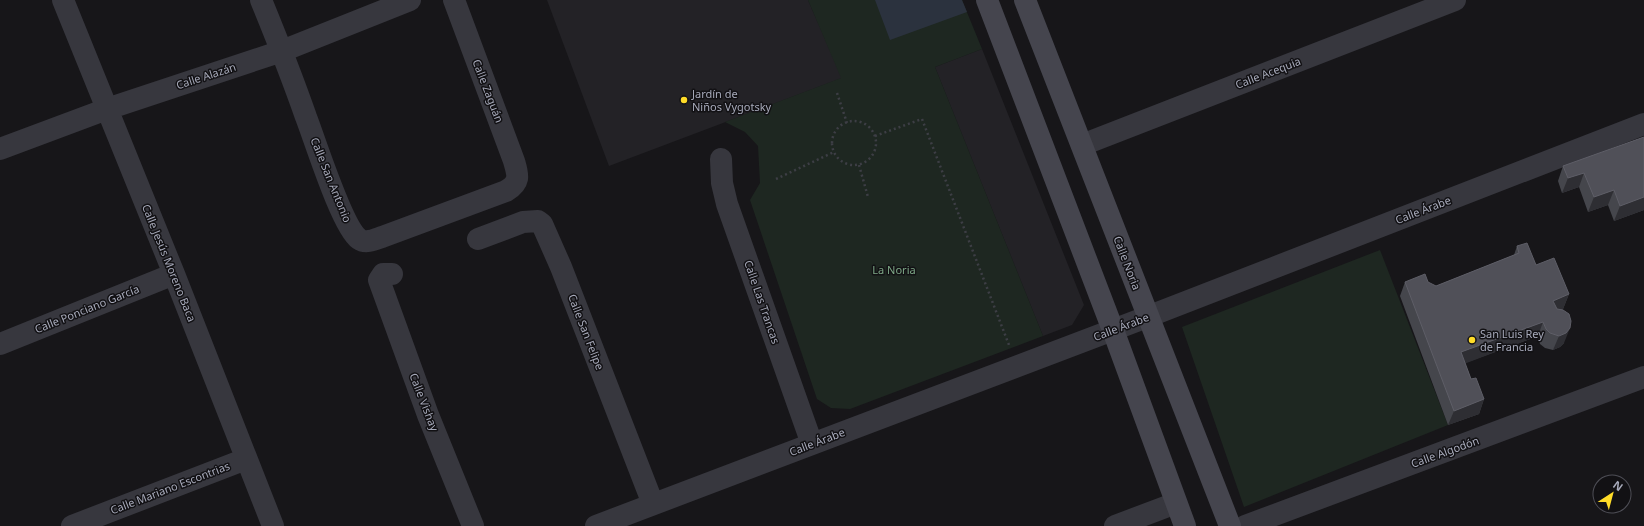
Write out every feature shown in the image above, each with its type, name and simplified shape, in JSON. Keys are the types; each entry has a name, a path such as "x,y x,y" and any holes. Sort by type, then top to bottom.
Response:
{"street":[{"name":"Calle Jesús Moreno Baca","path":"63,0 174,274 273,526"},
{"path":"261,0 282,51"},
{"name":"Calle Alazán","path":"0,149 107,109 282,51 410,0"},
{"name":"Calle Zaguán","path":"454,0 514,161 518,178 515,183"},
{"path":"987,0 1113,330 1185,526"},
{"name":"Calle Noria","path":"1025,0 1147,317 1230,526"},
{"name":"Calle Acequia","path":"1082,145 1455,0"},
{"name":"Calle San Antonio","path":"282,51 339,206 349,226 360,240 372,240 382,237 500,193 511,188 515,183"},
{"name":"Calle Árabe","path":"596,526 1147,317 1644,124"},
{"name":"Calle Las Trancas","path":"721,159 722,183 727,204 812,444"},
{"name":"Calle San Felipe","path":"478,239 523,222 538,221 542,224 561,267 652,504"},
{"name":"Calle Ponciano García","path":"0,344 174,274"},
{"name":"Calle Vishay","path":"386,275 379,280 385,298 428,415 473,526"},
{"name":"Calle Algodón","path":"1245,526 1644,377"},
{"name":"Calle Mariano Escontrias","path":"72,526 246,459"},
{"path":"1115,526 1176,503"}],"path":[{"path":"837,93 847,122"},
{"path":"875,136 922,119 1017,366"},
{"path":"854,121 867,125 875,136 875,151 872,157 859,165 845,163 834,152 832,145 836,131 840,126 847,122 854,121"},
{"path":"776,179 834,152"},
{"path":"859,165 868,197"}],"shaded area":[{"name":"Jardín de Niños Vygotsky","path":"547,0 808,0 842,78 609,166"},
{"path":"982,49 1084,305 1072,325 1043,336 935,67"}],"green space":[{"name":"La Noria","path":"808,0 962,0 982,49 935,67 1043,336 850,409 831,408 817,399 750,200 760,183 758,146 745,132 725,122 841,78"},
{"path":"1380,250 1448,425 1244,507 1182,327"}],"water":[{"path":"875,0 962,0 967,12 890,40"}],"building":[{"path":"1644,137 1644,197 1620,206 1614,190 1594,197 1584,173 1568,178 1563,166"},
{"name":"San Luis Rey de Francia","path":"1527,243 1536,265 1554,258 1569,294 1553,301 1557,309 1563,310 1569,314 1571,321 1570,328 1566,333 1559,336 1550,333 1546,329 1543,322 1461,352 1471,379 1476,378 1484,399 1454,411 1405,282 1425,274 1428,282 1436,286 1519,253 1517,246"}],"place":[{"name":"Jardín de Niños Vygotsky","path":"684,100"},
{"name":"San Luis Rey de Francia","path":"1472,340"}]}
